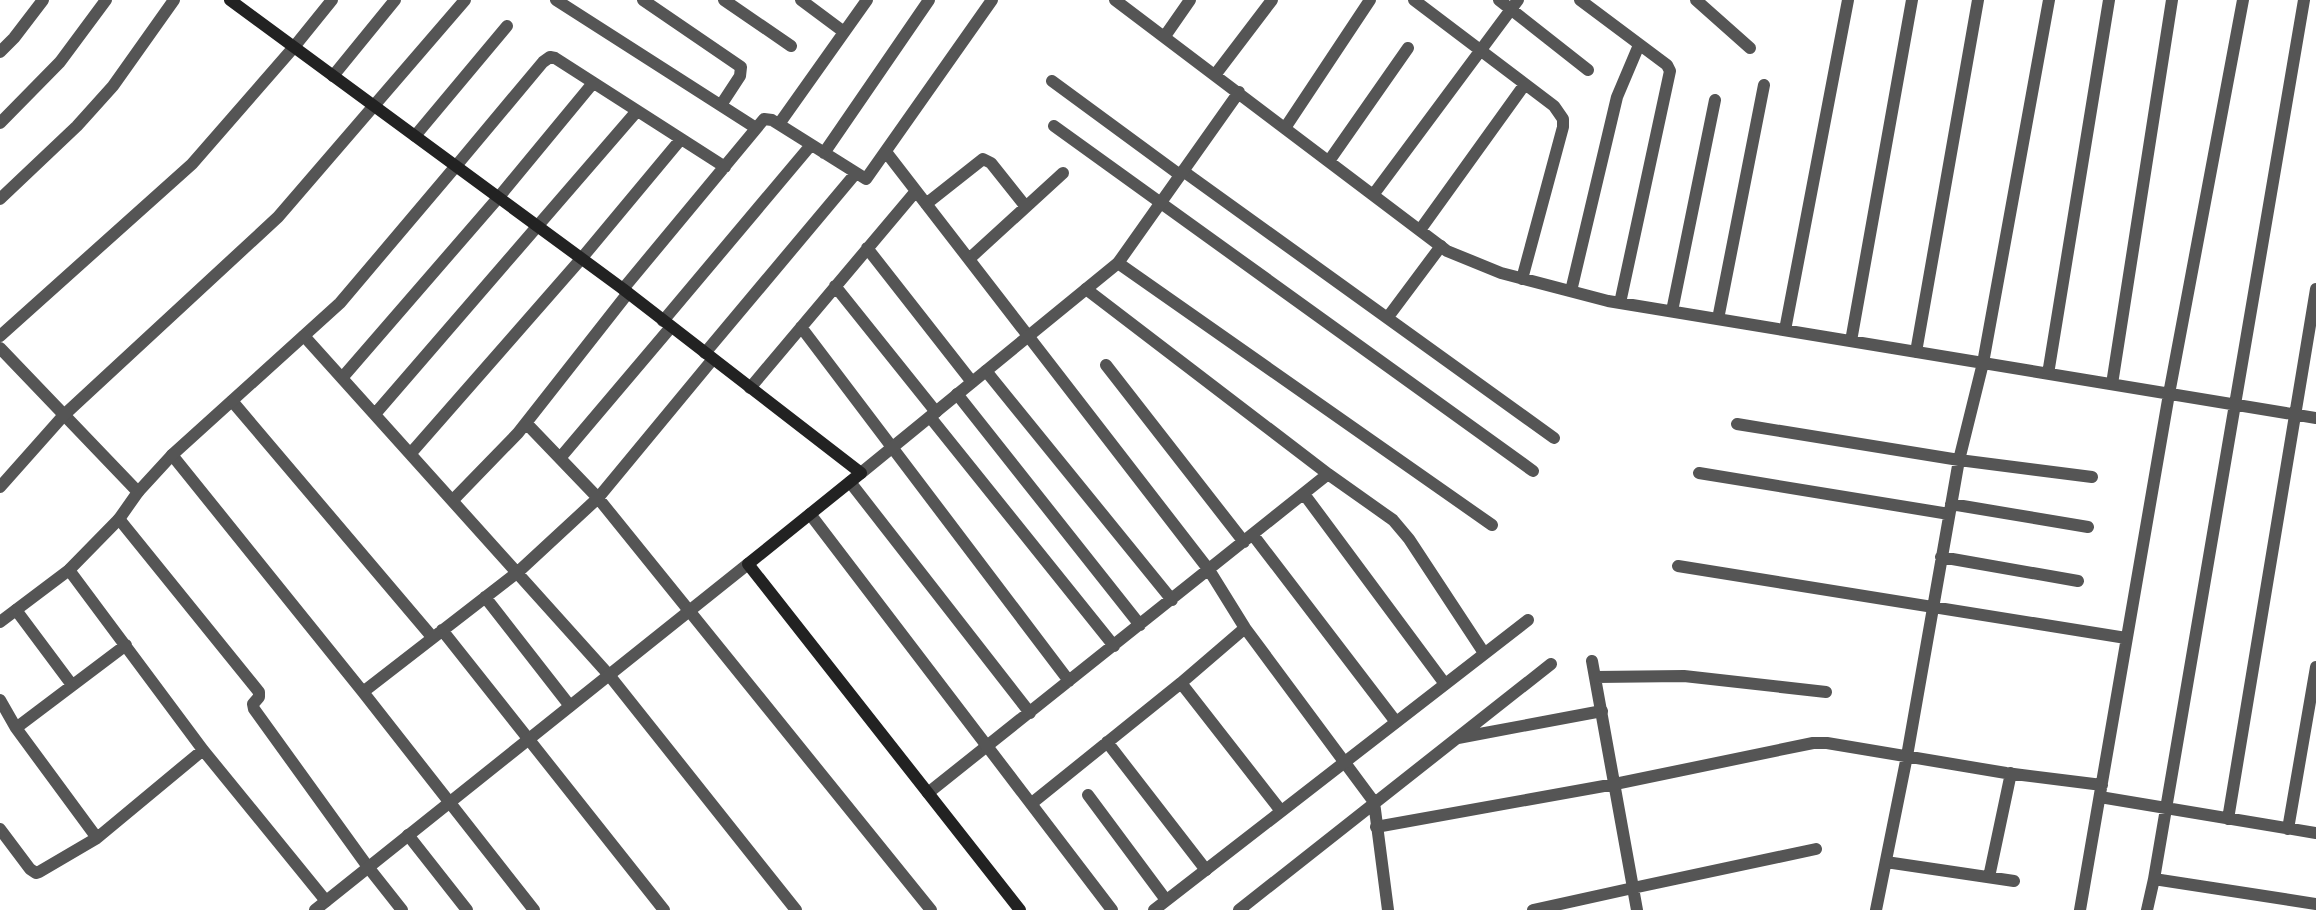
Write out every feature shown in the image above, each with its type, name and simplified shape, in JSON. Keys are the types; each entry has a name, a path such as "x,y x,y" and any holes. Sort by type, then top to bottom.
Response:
{"street":[{"path":"0,52 44,0"},
{"path":"0,123 60,62 106,0"},
{"path":"0,199 77,126 113,86 174,0"},
{"path":"231,0 625,291 861,473"},
{"path":"0,336 192,164 332,0"},
{"path":"333,76 395,0"},
{"path":"0,487 64,415 278,218 465,0"},
{"path":"556,0 756,128"},
{"path":"643,0 741,67 740,76 721,105"},
{"path":"724,0 791,46"},
{"path":"801,0 844,32"},
{"path":"779,124 867,0"},
{"path":"824,153 929,0"},
{"path":"453,500 526,423 625,291 764,119 779,124 866,179 992,0"},
{"path":"1115,0 1441,246 1501,273 1620,303 2316,418"},
{"path":"1165,36 1190,0"},
{"path":"1215,75 1272,0"},
{"path":"1285,128 1370,0"},
{"path":"1414,0 1554,106 1563,119 1563,127 1522,279"},
{"path":"1499,0 1514,5 1588,70"},
{"path":"1580,0 1667,65 1671,75 1620,303"},
{"path":"1696,0 1750,48"},
{"path":"1785,330 1848,0"},
{"path":"1851,341 1912,0"},
{"path":"1917,352 1978,0"},
{"path":"1876,910 1907,756 1959,460 1983,363 2049,0"},
{"path":"2048,374 2109,0"},
{"path":"2112,384 2172,0"},
{"path":"2080,910 2169,394 2243,0"},
{"path":"2147,910 2304,0"},
{"path":"1373,195 1514,5"},
{"path":"415,136 507,26"},
{"path":"1570,291 1617,97 1639,45"},
{"path":"1329,161 1408,48"},
{"path":"0,622 69,570 119,519 138,492 171,455 340,303 547,59 555,58 724,167"},
{"path":"1052,81 1388,317 1554,438"},
{"path":"342,378 498,198 593,83"},
{"path":"1420,230 1525,84"},
{"path":"1718,319 1764,85"},
{"path":"315,910 850,482 1118,263 1239,92"},
{"path":"1672,311 1715,100"},
{"path":"375,414 637,111"},
{"path":"1054,126 1533,471"},
{"path":"411,453 581,259 681,139"},
{"path":"560,459 812,145"},
{"path":"886,152 1209,570 1245,628 1374,802 1388,910"},
{"path":"927,204 983,159 991,163 1026,207"},
{"path":"363,692 518,572 598,498 856,173"},
{"path":"969,259 1063,173"},
{"path":"750,387 916,190"},
{"path":"1388,317 1441,246"},
{"path":"867,248 972,382"},
{"path":"1118,263 1492,525"},
{"path":"835,286 1114,646"},
{"path":"1086,289 1329,474 1383,512 1401,528 1485,653"},
{"path":"2228,819 2316,289"},
{"path":"801,327 1070,681"},
{"path":"304,336 609,675 796,910"},
{"path":"0,348 138,492"},
{"path":"1106,365 1249,538 1396,722"},
{"path":"986,371 1172,600"},
{"path":"957,394 1140,625"},
{"path":"232,401 529,738 664,910"},
{"path":"526,423 598,498 931,910"},
{"path":"1737,424 1959,460 2092,477"},
{"path":"171,455 363,692 534,910"},
{"path":"1699,473 2088,527"},
{"path":"928,793 1329,474"},
{"path":"850,482 1030,713"},
{"path":"1304,494 1445,684"},
{"path":"810,514 1112,910"},
{"path":"119,519 259,692 259,697 253,704 254,709 368,867 402,910"},
{"path":"1941,557 2078,580"},
{"path":"748,564 1020,910"},
{"path":"1678,566 2126,638"},
{"path":"69,570 203,750 326,901"},
{"path":"485,597 570,706"},
{"path":"16,610 72,685"},
{"path":"1154,910 1528,620"},
{"path":"1032,803 1181,683 1245,628"},
{"path":"16,728 126,645"},
{"path":"1593,661 1636,910"},
{"path":"1239,910 1551,664"},
{"path":"2288,829 2316,667"},
{"path":"1596,677 1684,676 1826,692"},
{"path":"1181,683 1281,811"},
{"path":"0,700 16,728 97,838"},
{"path":"1454,739 1602,711"},
{"path":"1107,742 1206,870"},
{"path":"1376,827 1615,784 1813,743 1827,743 2010,773 2101,791 2165,808 2316,833"},
{"path":"0,829 30,869 36,873 97,838 203,750"},
{"path":"1989,878 2010,773"},
{"path":"1088,795 1166,900"},
{"path":"408,835 467,910"},
{"path":"1533,910 1816,849"},
{"path":"1886,862 2014,881"},
{"path":"2154,879 2316,904"}]}
